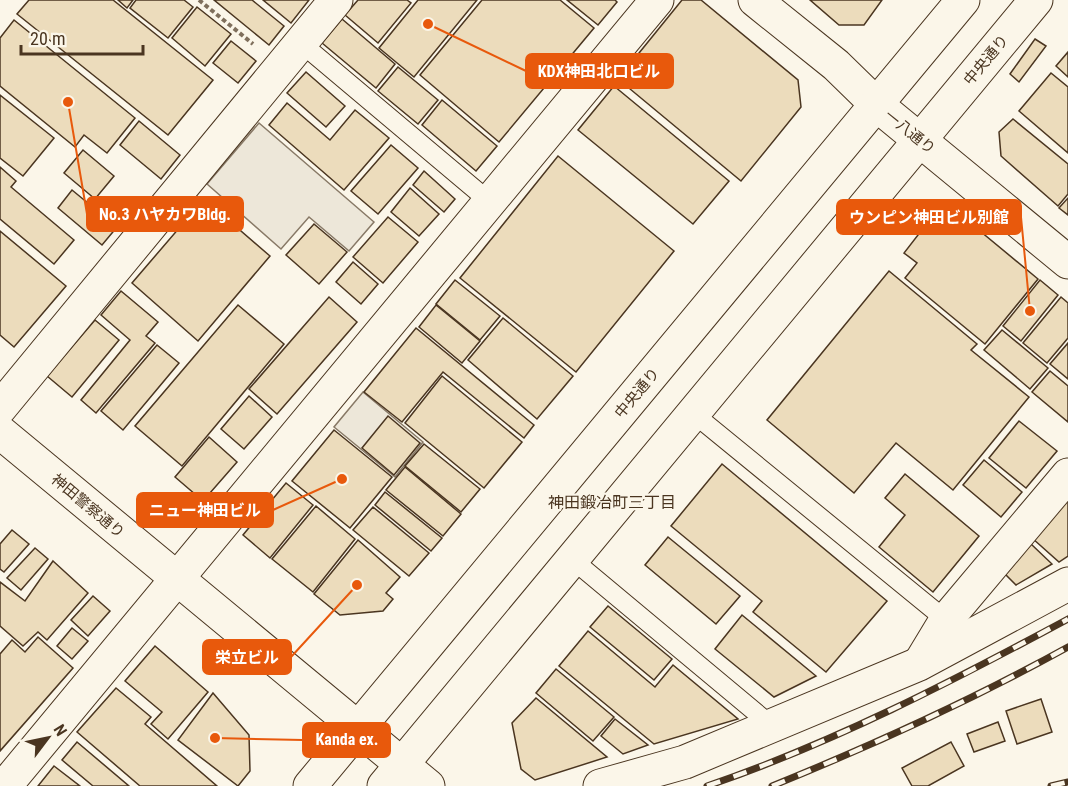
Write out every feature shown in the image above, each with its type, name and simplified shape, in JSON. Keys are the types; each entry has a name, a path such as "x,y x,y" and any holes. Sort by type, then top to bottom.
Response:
{"main road":[{"path":"0,408 336,0"},
{"path":"5,778 175,579 657,0"},
{"name":"一八通り","path":"755,0 836,65 877,105 1068,262"},
{"name":"中央通り","path":"310,786 963,0"},
{"name":"中央通り","path":"393,775 1036,0"},
{"name":"神田警察通り","path":"0,432 175,579 358,727 393,775 428,786"},
{"path":"920,664 946,621 1068,475"},
{"path":"600,786 685,762 920,664 1068,584"}],"lane":[{"path":"291,55 489,202"},
{"path":"694,414 946,621"},
{"path":"573,560 772,726"}],"path":[{"path":"199,0 291,55"}],"shaded area":[{"path":"259,123 374,222 349,251 309,217 281,249 207,184"},
{"path":"363,392 423,442 395,477 334,427"}],"building":[{"path":"29,0 113,0 213,80 168,135 17,14"},
{"path":"118,0 133,0 127,8"},
{"path":"136,0 184,0 193,7 168,38 130,8"},
{"path":"214,0 252,0 284,26 269,45"},
{"path":"263,0 309,0 291,23"},
{"path":"358,0 407,0 411,3 378,43 345,15"},
{"path":"418,0 477,0 414,77 379,48"},
{"path":"482,0 560,0 594,28 499,142 420,75"},
{"path":"567,0 615,0 617,2 598,25"},
{"path":"682,0 701,0 798,80 801,107 741,181 618,79"},
{"path":"810,0 882,0 864,25 839,25"},
{"path":"197,7 231,34 205,66 172,38"},
{"path":"342,19 395,64 376,88 322,43"},
{"path":"14,20 135,118 107,153 84,135 75,147 0,86 0,38"},
{"path":"1035,39 1046,46 1019,82 1010,74"},
{"path":"231,41 256,61 238,83 213,63"},
{"path":"1068,52 1068,77 1056,66"},
{"path":"398,67 438,100 418,124 378,91"},
{"path":"306,72 345,106 326,127 287,93"},
{"path":"1051,73 1068,87 1068,153 1019,111"},
{"path":"614,86 729,181 693,224 578,130"},
{"path":"0,95 54,138 23,176 0,158"},
{"path":"442,100 497,146 476,171 422,125"},
{"path":"287,103 330,140 355,110 389,138 344,190 269,125"},
{"path":"1013,119 1068,164 1068,194 1058,206 1001,156 999,132"},
{"path":"139,121 180,155 161,179 120,145"},
{"path":"391,145 418,168 378,214 351,191"},
{"path":"83,150 114,176 95,199 64,173"},
{"path":"558,156 674,251 576,372 460,278"},
{"path":"0,167 16,181 11,187 74,240 54,264 0,219"},
{"path":"424,171 455,199 444,212 413,185"},
{"path":"410,188 439,214 419,236 391,212"},
{"path":"72,190 117,227 102,245 58,208"},
{"path":"1068,198 1068,215 1059,208"},
{"path":"204,199 270,256 198,341 132,283"},
{"path":"957,212 1038,279 985,344 905,278 917,263 904,253 935,213"},
{"path":"388,217 418,242 383,283 353,257"},
{"path":"314,224 347,252 319,284 286,255"},
{"path":"0,231 66,286 14,347 0,335"},
{"path":"353,262 378,284 361,304 336,282"},
{"path":"889,271 977,344 971,350 1029,397 953,490 896,443 854,493 767,420"},
{"path":"455,280 500,316 480,340 436,304"},
{"path":"1040,280 1058,295 1021,341 1003,326"},
{"path":"121,291 158,322 146,336 155,343 96,413 81,400 130,340 101,315"},
{"path":"329,297 357,322 277,414 249,389"},
{"path":"1061,297 1068,303 1068,338 1047,363 1023,343"},
{"path":"238,305 284,344 182,466 135,426"},
{"path":"436,305 480,341 462,363 419,327"},
{"path":"503,318 573,376 537,419 468,360"},
{"path":"95,320 119,340 72,397 47,376"},
{"path":"416,328 534,425 524,438 443,372 402,422 364,392"},
{"path":"1002,330 1048,368 1030,389 984,350"},
{"path":"1068,343 1068,379 1050,364"},
{"path":"157,345 179,363 123,430 101,411"},
{"path":"1050,371 1068,386 1068,422 1032,392"},
{"path":"442,376 522,442 484,488 405,423"},
{"path":"249,396 272,417 244,449 221,429"},
{"path":"388,416 420,443 394,475 362,448"},
{"path":"1019,421 1057,451 1026,488 989,458"},
{"path":"334,430 392,477 350,528 292,481"},
{"path":"209,437 237,462 203,501 175,477"},
{"path":"424,444 480,489 461,512 405,466"},
{"path":"984,460 1022,492 1001,517 963,485"},
{"path":"722,464 887,601 826,672 753,612 762,601 671,526"},
{"path":"405,467 461,514 443,536 386,490"},
{"path":"905,474 979,536 933,592 879,547 905,515 885,498"},
{"path":"286,483 313,505 270,558 243,535"},
{"path":"385,492 442,538 431,551 375,505"},
{"path":"1068,494 1068,556 1059,562 1032,538"},
{"path":"316,506 355,539 313,592 272,559"},
{"path":"373,507 429,553 409,576 353,530"},
{"path":"12,530 29,544 4,572 0,569 0,544"},
{"path":"668,537 740,596 716,624 645,565"},
{"path":"358,540 400,577 386,593 393,599 383,611 340,615 314,594"},
{"path":"1031,544 1052,564 1016,585 1005,574"},
{"path":"35,548 48,559 21,590 7,578"},
{"path":"53,561 88,593 47,640 38,632 23,646 0,626 0,582 25,601"},
{"path":"93,596 110,611 88,636 71,620"},
{"path":"608,606 672,659 654,680 590,627"},
{"path":"742,615 816,676 774,697 715,649"},
{"path":"72,628 88,641 72,659 57,646"},
{"path":"588,631 655,687 673,665 738,719 654,744 559,666"},
{"path":"38,637 73,668 0,751 0,654 12,640 25,652"},
{"path":"155,646 208,692 168,739 151,724 162,712 125,681"},
{"path":"556,669 614,717 593,741 536,693"},
{"path":"116,688 151,717 145,724 217,786 140,786 77,732"},
{"path":"213,693 249,735 250,771 238,786 178,740"},
{"path":"536,698 607,757 535,780 521,769 512,723"},
{"path":"1041,699 1052,732 1017,744 1006,711"},
{"path":"615,719 648,745 623,754 601,736"},
{"path":"998,722 1005,741 974,752 967,734"},
{"path":"77,742 129,786 93,786 62,760"},
{"path":"951,742 964,766 928,786 912,786 902,768"},
{"path":"54,766 80,786 38,786"}],"railway":[{"path":"707,786 846,731 980,666 1068,619"},
{"path":"772,786 922,721 1068,647"},
{"path":"1051,786 1068,782"}],"place":[{"name":"KDX神田北口ビル","path":"428,24"},
{"name":"No.3 ハヤカワBldg.","path":"68,102"},
{"name":"ウンピン神田ビル別館","path":"1030,311"},
{"name":"ニュー神田ビル","path":"342,479"},
{"name":"栄立ビル","path":"357,585"},
{"name":"Kanda ex.","path":"215,738"}],"district":[{"name":"神田鍛冶町三丁目","path":"612,502"}]}
